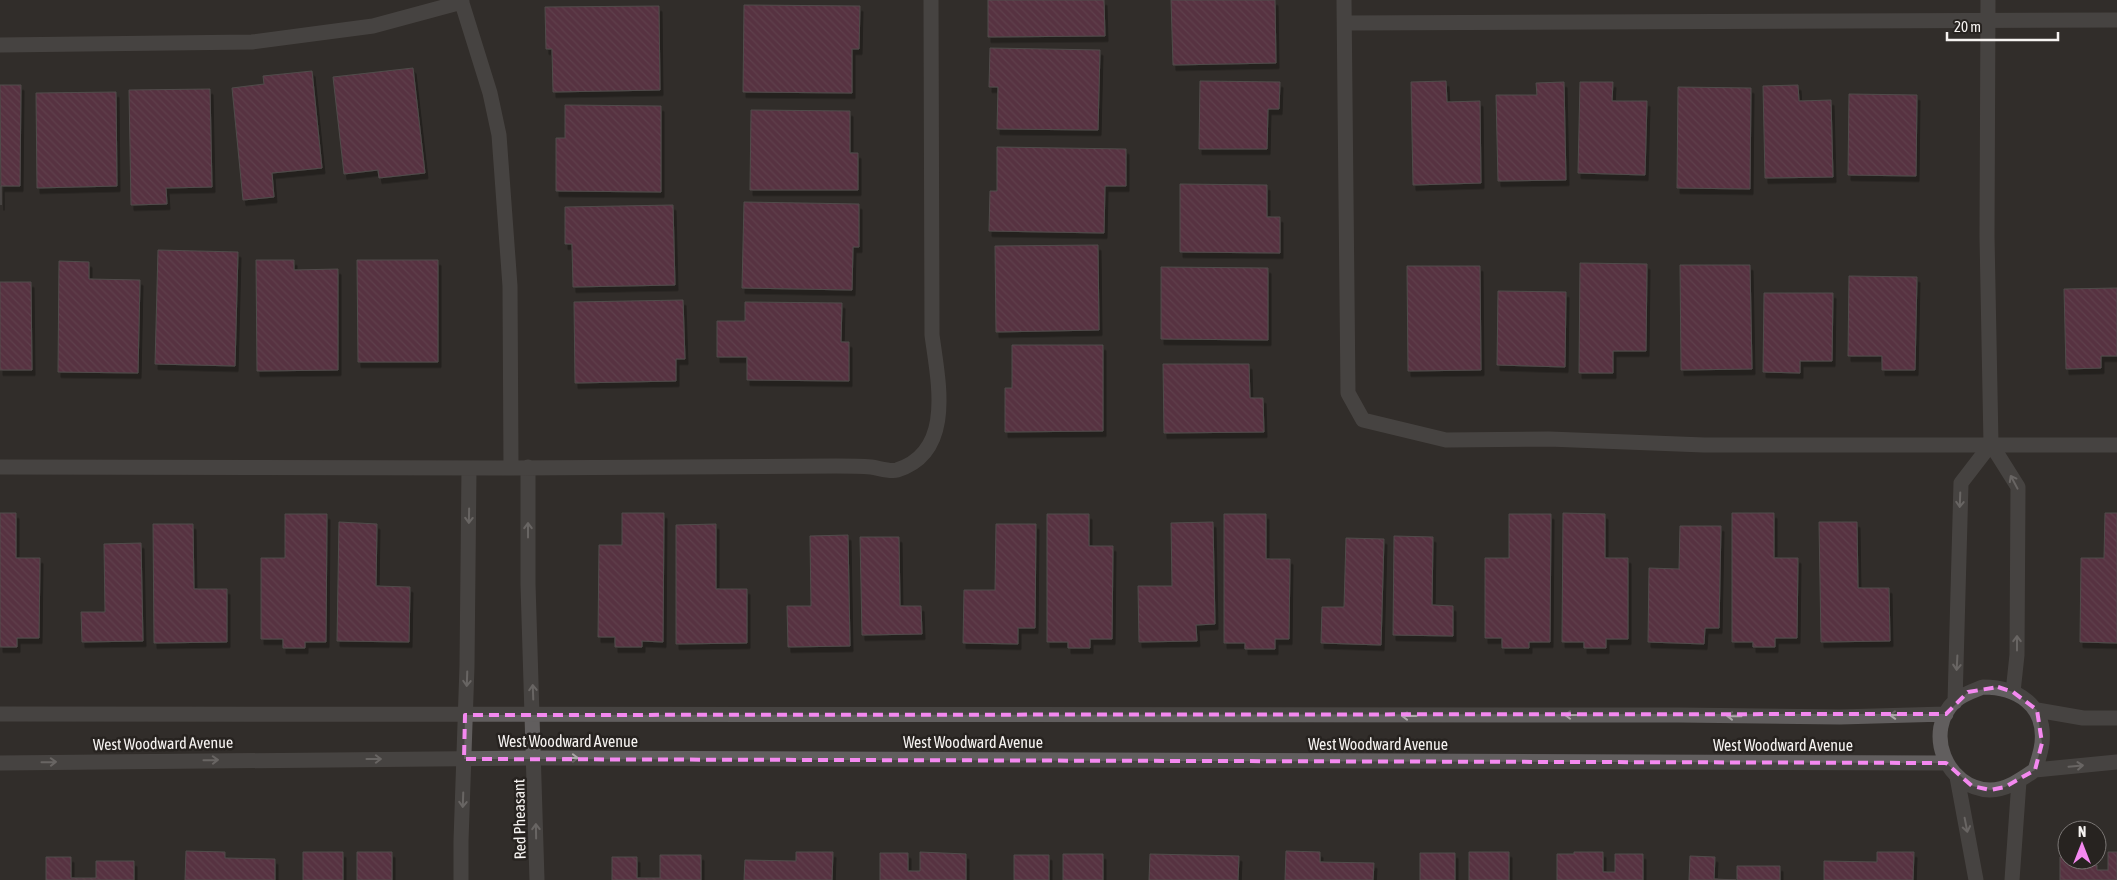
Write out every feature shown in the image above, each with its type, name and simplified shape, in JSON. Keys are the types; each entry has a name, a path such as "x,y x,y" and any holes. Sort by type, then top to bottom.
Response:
{"street":[{"path":"0,467 511,468 836,466 871,467 896,471 921,457 935,436 938,414 938,385 932,335 931,0"},
{"path":"1344,0 1348,393 1363,420 1446,440 1549,439 1704,445 2117,445"},
{"path":"1988,0 1987,236 1991,444 2018,487 2017,655 2014,692"},
{"path":"0,45 215,44 276,40 373,26 461,1 490,94 499,135 510,286 511,468"},
{"path":"1345,23 1989,22 2117,20"},
{"path":"1955,702 1961,483 1991,444"},
{"name":"Red Pheasant","path":"528,467 528,584 534,716 538,880"},
{"path":"462,880 469,468"},
{"path":"2117,718 2083,718 2037,710 2014,692 1998,687 1983,687 1968,692 1955,702 1946,714 1940,729 1940,746 1946,763 1957,777 1972,786 1990,790 2005,787 2019,781 2036,770 2117,762"},
{"path":"2036,770 2042,743 2037,710"},
{"name":"West Woodward Avenue","path":"0,714 534,716 1688,715 1840,717 1946,714"},
{"name":"West Woodward Avenue","path":"0,763 535,758 1946,763"},
{"path":"1957,777 1976,880"},
{"path":"2012,880 2019,781"}],"highlighted area":[{"path":"1998,687 2013,692 2037,710 2042,743 2035,770 2005,787 1990,790 1972,786 1946,763 464,759 465,715 1946,714 1968,692"}],"building":[{"path":"988,0 1104,0 1105,36 988,37"},
{"path":"1171,0 1275,0 1276,63 1173,65"},
{"path":"744,5 860,6 859,49 852,49 852,93 743,92"},
{"path":"659,6 660,90 553,92 552,49 546,49 545,7"},
{"path":"990,48 1100,50 1098,130 997,129 998,87 989,87"},
{"path":"413,68 425,173 379,178 378,170 344,174 333,77"},
{"path":"312,71 322,168 272,173 274,197 243,200 232,88 264,84 263,76"},
{"path":"1200,81 1280,82 1279,109 1268,109 1267,149 1199,149"},
{"path":"1446,81 1447,102 1480,101 1481,183 1413,185 1411,82"},
{"path":"1564,82 1566,180 1498,181 1496,95 1537,95 1536,83"},
{"path":"1580,82 1613,82 1612,101 1647,101 1645,175 1578,173"},
{"path":"0,85 21,85 20,186 1,186 1,205"},
{"path":"1798,85 1799,101 1831,100 1833,177 1765,178 1763,86"},
{"path":"1678,87 1751,88 1750,189 1677,188"},
{"path":"210,89 212,187 166,188 167,204 131,205 129,90"},
{"path":"116,92 117,186 37,188 36,93"},
{"path":"1849,94 1917,95 1916,176 1848,175"},
{"path":"565,105 661,106 661,192 556,191 556,138 565,138"},
{"path":"751,110 850,111 850,153 858,153 858,190 750,190"},
{"path":"997,147 1126,149 1126,186 1105,186 1104,233 989,231 990,191 997,191"},
{"path":"1180,184 1267,185 1267,217 1280,217 1280,253 1180,252"},
{"path":"744,202 859,204 859,247 853,247 852,290 742,288"},
{"path":"673,205 675,285 573,287 572,244 565,244 565,207"},
{"path":"1098,245 1099,330 996,332 995,246"},
{"path":"158,250 238,252 235,366 155,364"},
{"path":"256,260 294,260 294,270 338,269 338,370 257,371"},
{"path":"357,260 438,260 438,362 358,362"},
{"path":"59,261 89,262 89,279 140,280 138,373 58,372"},
{"path":"1580,263 1647,264 1646,351 1613,351 1613,373 1579,373"},
{"path":"1680,265 1750,265 1752,369 1681,370"},
{"path":"1407,266 1480,266 1481,370 1408,371"},
{"path":"1161,267 1268,268 1268,340 1161,339"},
{"path":"1849,276 1917,277 1915,370 1882,370 1882,356 1848,356"},
{"path":"0,282 31,282 32,370 0,370"},
{"path":"2117,288 2117,356 2101,356 2101,368 2066,369 2064,289"},
{"path":"1498,291 1566,292 1565,367 1497,365"},
{"path":"1764,293 1833,293 1832,361 1800,361 1800,373 1763,372"},
{"path":"683,300 685,359 676,359 676,381 575,383 574,302"},
{"path":"745,302 842,303 841,342 849,342 849,381 747,380 747,357 717,357 717,321 745,321"},
{"path":"1012,345 1103,345 1103,431 1005,432 1005,388 1012,388"},
{"path":"1163,364 1249,364 1250,398 1263,398 1264,432 1164,433"},
{"path":"0,513 16,513 16,558 40,558 39,638 17,638 17,647 0,647"},
{"path":"622,513 664,513 663,642 642,641 642,647 615,647 615,637 598,637 599,545 622,545"},
{"path":"1563,513 1605,514 1605,558 1628,558 1628,639 1606,639 1606,648 1584,648 1584,642 1562,642"},
{"path":"1732,513 1774,513 1774,558 1798,558 1797,638 1775,638 1775,647 1753,647 1753,642 1732,642"},
{"path":"2105,513 2117,513 2117,643 2080,642 2081,558 2104,558"},
{"path":"285,514 327,514 326,642 305,642 305,648 283,648 283,639 261,639 261,558 285,558"},
{"path":"1047,514 1089,514 1089,546 1113,546 1112,639 1090,639 1090,648 1068,648 1068,642 1047,642"},
{"path":"1224,514 1266,514 1266,559 1290,559 1289,639 1275,639 1275,649 1245,649 1245,643 1224,643"},
{"path":"1509,514 1551,514 1550,642 1529,642 1529,648 1502,648 1502,638 1485,638 1485,558 1509,558"},
{"path":"339,522 377,524 376,586 410,587 409,642 337,641"},
{"path":"1213,522 1215,624 1196,625 1197,641 1139,642 1138,586 1172,586 1171,523"},
{"path":"1819,522 1857,522 1858,588 1889,588 1890,641 1821,642"},
{"path":"153,524 193,524 194,589 227,589 227,642 154,643"},
{"path":"716,524 716,589 747,589 747,643 676,644 676,525"},
{"path":"996,524 1036,524 1035,628 1018,628 1018,644 963,643 964,590 995,590"},
{"path":"1680,526 1721,526 1719,628 1705,628 1704,644 1648,642 1649,568 1679,569"},
{"path":"848,535 850,646 788,647 787,606 811,606 810,536"},
{"path":"1394,536 1433,537 1432,605 1453,606 1453,636 1393,635"},
{"path":"860,537 899,537 900,606 921,606 922,634 862,635"},
{"path":"1346,538 1384,539 1381,645 1321,643 1322,607 1344,607"},
{"path":"141,543 143,641 82,642 81,612 105,612 104,544"},
{"path":"186,851 225,852 225,858 275,859 275,880 185,880"},
{"path":"1286,851 1320,852 1320,862 1374,863 1373,880 1285,880"},
{"path":"303,852 343,852 343,880 303,880"},
{"path":"357,852 392,852 392,880 357,880"},
{"path":"796,852 833,852 832,880 744,880 745,860 796,861"},
{"path":"920,852 966,854 966,880 880,880 880,853 908,853 908,871 920,871"},
{"path":"1469,852 1509,852 1509,880 1469,880"},
{"path":"1574,852 1603,852 1603,872 1615,872 1615,854 1643,854 1643,880 1557,880 1557,854 1574,854"},
{"path":"1877,852 1914,852 1913,880 1824,880 1824,861 1877,862"},
{"path":"2108,852 2117,852 2117,880 2060,880 2060,870 2108,870"},
{"path":"1420,853 1455,853 1455,880 1420,880"},
{"path":"1063,854 1103,854 1103,880 1063,880"},
{"path":"1150,854 1239,856 1238,880 1149,880"},
{"path":"660,855 701,855 701,880 612,880 612,857 637,857 637,878 660,878"},
{"path":"1014,855 1049,855 1049,880 1014,880"},
{"path":"1690,856 1715,857 1714,879 1736,880 1689,880"},
{"path":"46,857 71,857 71,878 96,878 96,861 134,861 134,880 46,880"},
{"path":"1737,866 1780,866 1780,880 1737,880"}]}
